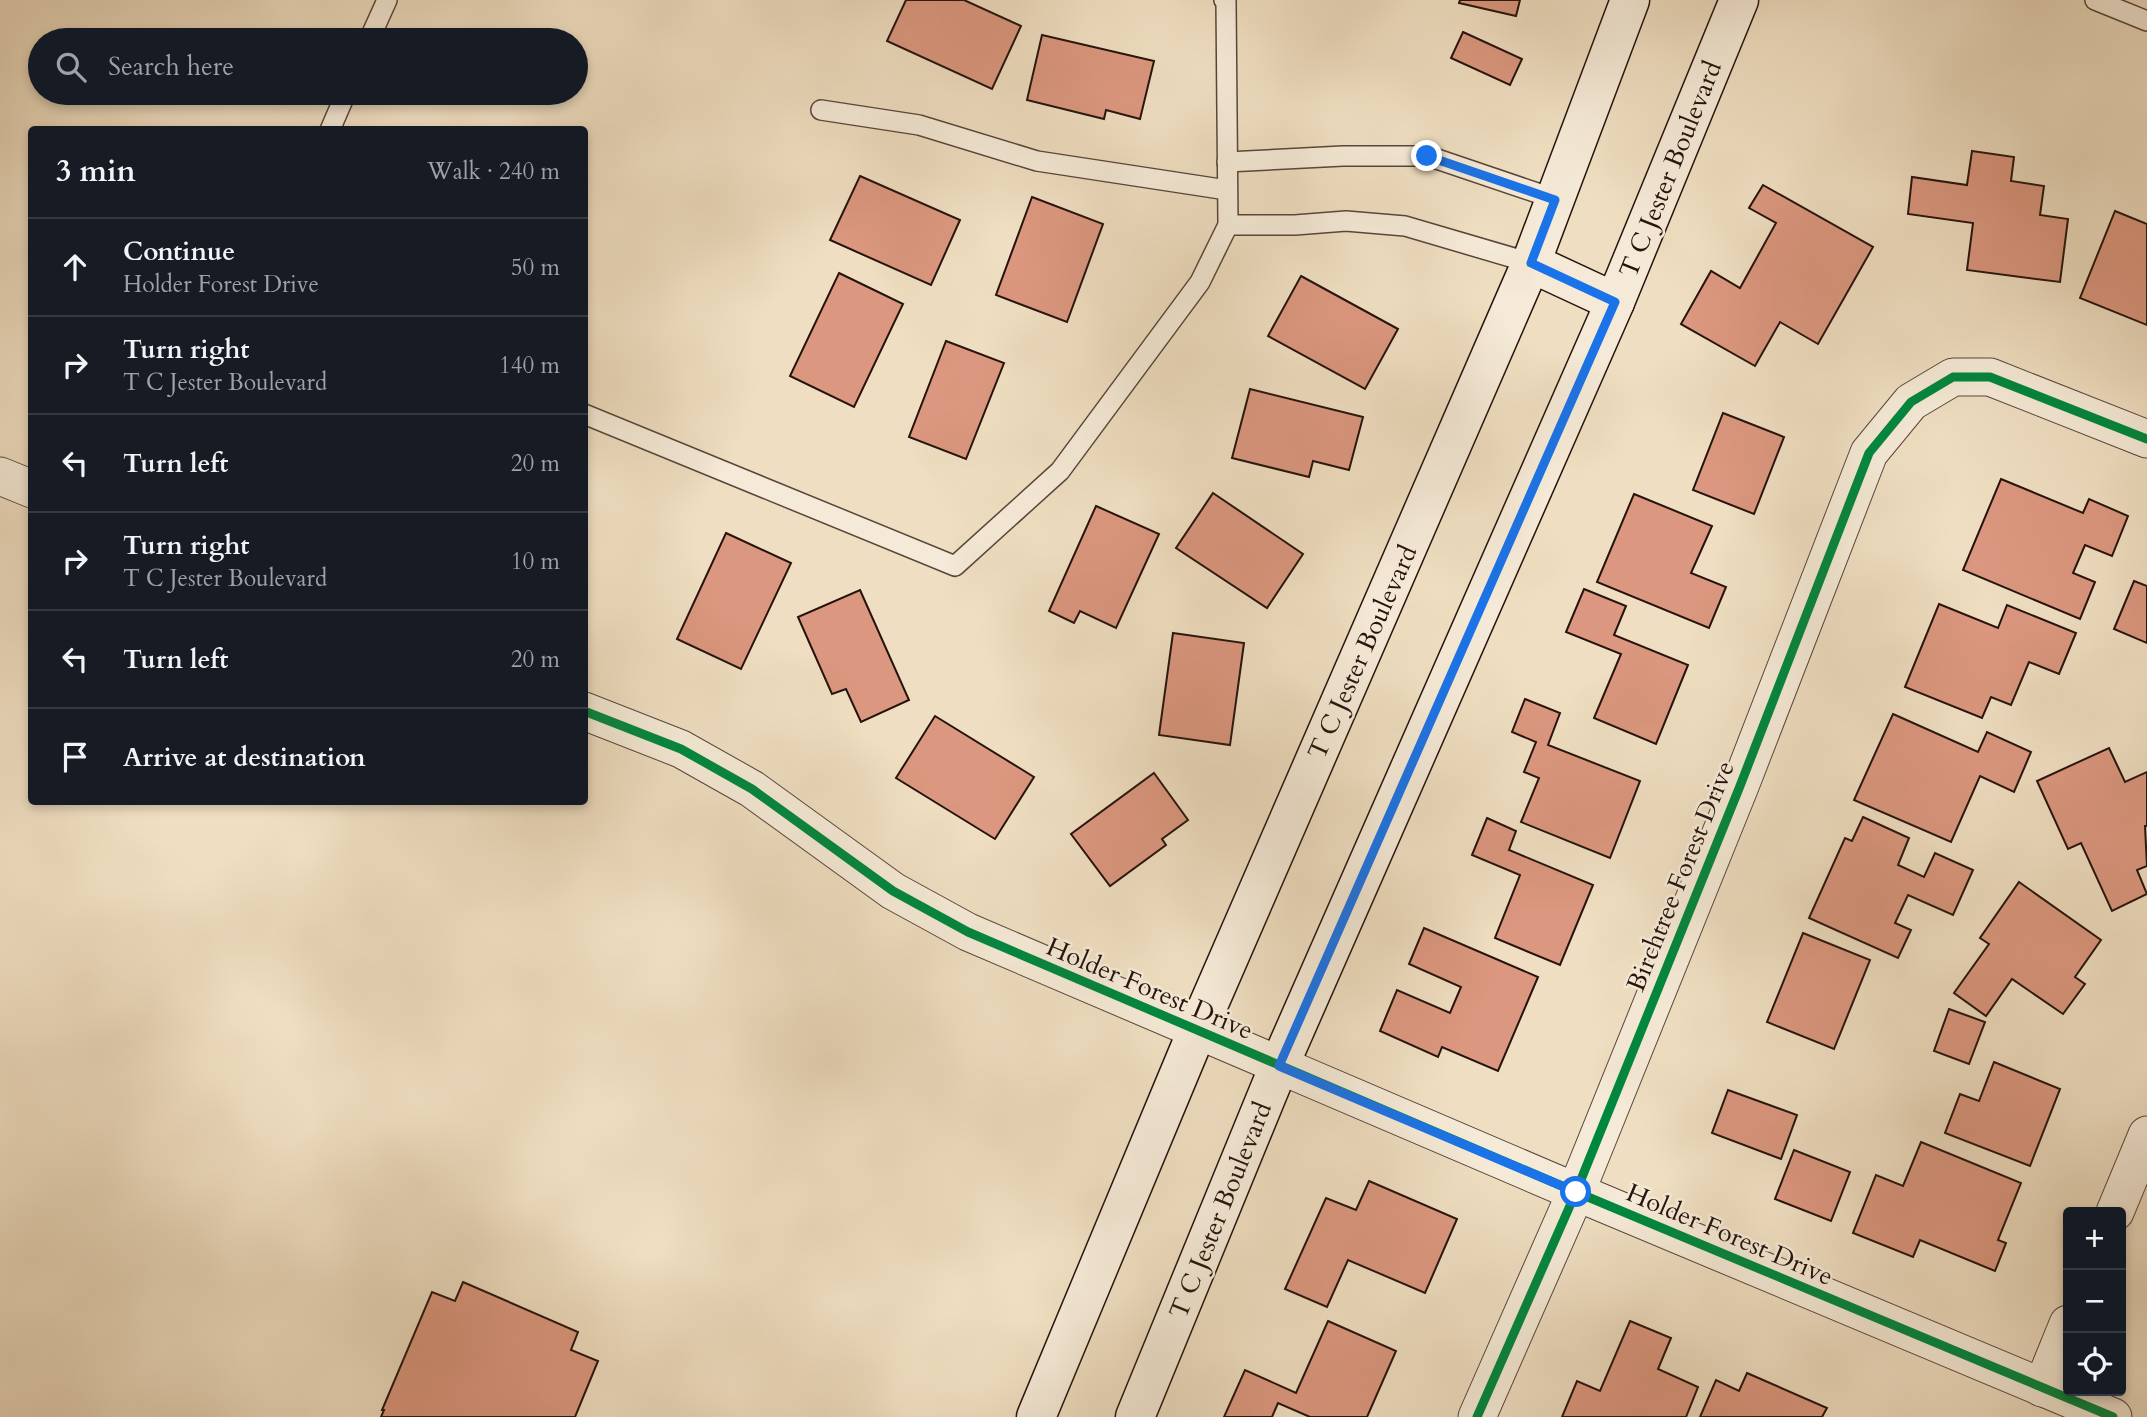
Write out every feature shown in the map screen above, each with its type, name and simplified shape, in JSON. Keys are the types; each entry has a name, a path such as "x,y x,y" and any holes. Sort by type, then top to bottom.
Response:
{"main road":[{"name":"T C Jester Boulevard","path":"1036,1417 1197,1031 1531,263 1630,0"},
{"name":"T C Jester Boulevard","path":"1135,1417 1279,1066 1615,302 1738,0"},
{"path":"1531,263 1615,302"}],"street":[{"name":"Birchtree Forest Drive","path":"1477,1417 1576,1192 1740,786 1869,453 1911,402 1953,377 1990,377 2147,439"},
{"path":"0,476 28,487"},
{"name":"Holder Forest Drive","path":"588,713 681,750 752,789 893,891 968,932 1576,1192 2113,1417"},
{"path":"2117,1207 2147,1135"},
{"path":"2042,1388 2064,1333"}],"lane":[{"path":"374,28 387,0"},
{"path":"588,416 955,566 1060,471 1200,282 1228,225 1224,0"},
{"path":"2095,0 2147,21"},
{"path":"332,126 341,105"},
{"path":"821,110 919,125 1037,162 1227,190"},
{"path":"1227,162 1343,156 1427,156 1555,200"},
{"path":"1228,225 1295,225 1346,220 1405,226 1531,263"}],"building":[{"path":"906,0 964,0 1021,26 992,89 887,41"},
{"path":"1460,0 1520,0 1516,16 1459,3"},
{"path":"1463,32 1522,59 1510,85 1451,58"},
{"path":"1042,35 1154,61 1140,119 1106,110 1104,119 1027,100"},
{"path":"1972,151 2014,157 2011,181 2044,186 2040,215 2068,219 2060,282 1967,270 1973,223 1908,214 1912,177 1967,185"},
{"path":"860,176 960,220 931,285 830,240"},
{"path":"1763,185 1873,247 1818,344 1780,322 1755,366 1681,324 1711,271 1740,288 1776,223 1749,208"},
{"path":"1032,197 1103,224 1067,322 996,295"},
{"path":"2115,211 2147,224 2147,325 2080,298"},
{"path":"839,273 903,304 854,407 790,376"},
{"path":"1301,276 1398,329 1365,389 1268,336"},
{"path":"946,341 1004,363 966,459 909,437"},
{"path":"1250,389 1363,417 1349,470 1313,461 1309,477 1232,458"},
{"path":"1723,413 1784,437 1754,514 1693,490"},
{"path":"2001,479 2083,513 2089,499 2128,516 2112,556 2085,545 2073,573 2095,582 2080,619 1963,570"},
{"path":"1213,493 1303,554 1267,608 1176,548"},
{"path":"1634,494 1712,526 1691,573 1726,587 1709,628 1597,582"},
{"path":"1096,506 1159,534 1116,628 1080,611 1074,623 1049,611"},
{"path":"726,533 791,563 741,669 677,639"},
{"path":"2134,581 2147,586 2147,643 2114,629"},
{"path":"1584,589 1626,606 1614,635 1688,665 1656,744 1594,718 1621,654 1566,632"},
{"path":"860,590 909,700 861,722 846,689 832,694 798,617"},
{"path":"1939,604 1998,628 2007,605 2076,633 2059,674 2029,662 2011,705 1991,697 1982,718 1905,687"},
{"path":"1173,633 1244,643 1230,745 1159,735"},
{"path":"1525,699 1560,713 1548,745 1640,781 1610,858 1521,822 1539,778 1524,772 1536,742 1512,732"},
{"path":"1893,714 1978,752 1987,732 2031,752 2014,792 1980,776 1951,842 1854,800"},
{"path":"935,716 1034,777 995,839 896,778"},
{"path":"2109,748 2125,782 2147,772 2147,866 2137,870 2147,894 2112,911 2081,843 2068,849 2037,781"},
{"path":"1154,773 1188,820 1162,839 1166,845 1110,886 1071,834"},
{"path":"1863,817 1909,838 1898,865 1924,877 1935,853 1973,870 1953,915 1908,895 1895,923 1911,930 1898,958 1809,918 1845,838 1852,841"},
{"path":"1487,818 1516,831 1509,850 1593,885 1560,965 1495,938 1520,875 1472,855"},
{"path":"2019,882 2101,940 2075,977 2085,984 2063,1014 2012,979 1986,1016 1954,993 1989,944 1980,938"},
{"path":"1424,928 1538,977 1498,1071 1442,1047 1438,1057 1380,1031 1397,990 1450,1013 1461,987 1409,964"},
{"path":"1803,933 1870,960 1834,1049 1767,1022"},
{"path":"1949,1009 1985,1022 1969,1064 1934,1051"},
{"path":"1994,1062 2060,1089 2030,1166 1945,1133 1960,1094 1979,1101"},
{"path":"1728,1090 1797,1115 1781,1159 1712,1133"},
{"path":"1921,1142 2021,1183 1998,1240 2006,1243 1995,1271 1920,1240 1913,1257 1853,1233 1876,1175 1903,1186"},
{"path":"1794,1150 1850,1172 1831,1221 1775,1199"},
{"path":"1369,1181 1457,1219 1425,1293 1348,1260 1327,1307 1285,1289 1326,1198 1356,1210"},
{"path":"463,1282 578,1332 571,1350 598,1361 575,1417 381,1417 432,1292 455,1301"},
{"path":"1328,1321 1396,1351 1367,1417 1310,1417 1278,1403 1272,1417 1224,1417 1245,1370 1296,1393"},
{"path":"1630,1321 1671,1338 1658,1369 1698,1387 1686,1417 1562,1417 1577,1381 1600,1391"},
{"path":"1747,1373 1827,1408 1822,1417 1700,1417 1716,1380 1739,1391"}],"cycle path":[{"path":"1477,1417 1576,1192 1740,786 1869,453 1911,402 1953,377 1990,377 2147,439"},
{"path":"588,713 681,749 752,789 893,891 968,932 1576,1192 2113,1417"}],"route":[{"path":"1427,156 1555,200 1531,263 1615,302 1279,1066 1576,1192"}]}
